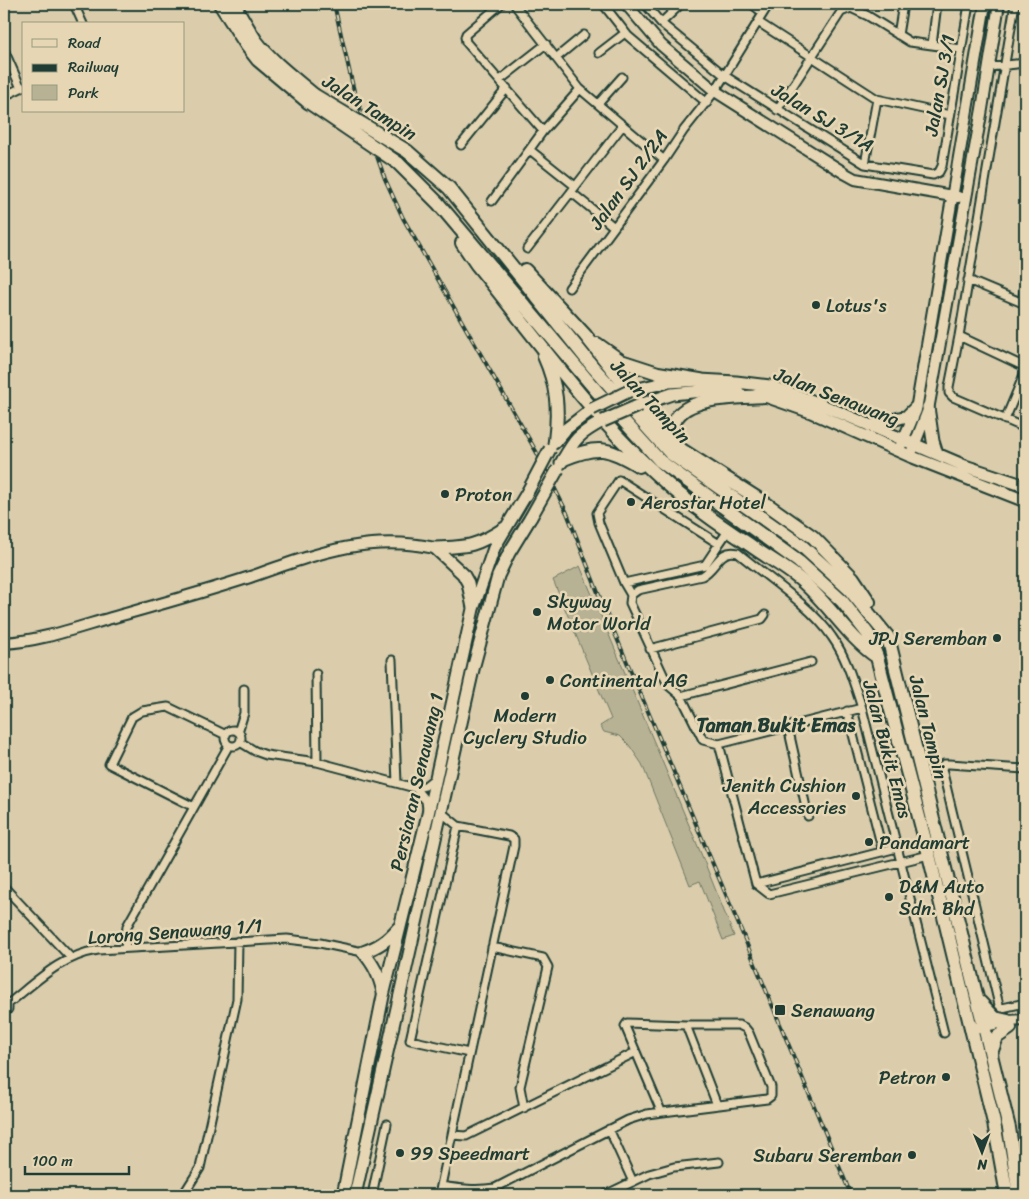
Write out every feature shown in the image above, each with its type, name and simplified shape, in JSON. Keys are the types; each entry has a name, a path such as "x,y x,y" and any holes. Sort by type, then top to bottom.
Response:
{"highway":[{"name":"Jalan Tampin","path":"220,4 258,60 402,166 438,203 594,388 660,461 799,562 834,594 868,634 877,657 929,855 994,1123 1006,1195"},
{"name":"Jalan Tampin","path":"234,4 256,41 311,98 407,151 449,188 593,367 670,453 802,546 849,589 888,637 1009,1128 1019,1195"},
{"path":"402,166 434,204 477,265 602,422 666,484"},
{"path":"449,188 585,335 666,437 674,445 768,505 813,537 853,578 875,610 888,637"},
{"path":"585,335 622,361 658,373 700,380"},
{"path":"535,337 551,372 558,407 553,445"},
{"path":"674,445 675,420 683,411 712,399 765,396"},
{"path":"561,464 584,450 608,450 624,456 666,484 728,531 796,576 808,586 865,649 877,657"},
{"path":"978,1000 995,1018 1009,1025 997,1038 991,1053"}],"main road":[{"name":"Jalan Senawang","path":"592,409 629,391 668,382 700,380 770,386 815,402 870,426 900,446"},
{"name":"Jalan Senawang","path":"602,422 640,405 672,394 702,391 765,396 900,446 1025,501"},
{"path":"870,426 907,416 922,407 929,423 937,454"},
{"name":"Persiaran Senawang 1","path":"343,1195 383,996 428,814 473,609 494,548 553,445 579,418 592,409"},
{"name":"Persiaran Senawang 1","path":"356,1193 474,665 492,594 509,553 575,439 586,430 602,422"},
{"name":"Jalan Senawang","path":"912,451 937,454 965,466 1025,486"},
{"path":"435,548 472,545 508,526"},
{"path":"435,548 463,574 468,583 473,609"},
{"path":"383,996 375,967 363,952 378,947 387,941 400,926"}],"street":[{"path":"74,4 82,22"},
{"path":"502,4 466,34 466,42 543,131"},
{"path":"514,4 580,88 664,160"},
{"path":"603,4 625,33 707,103"},
{"path":"626,4 661,45 715,91 855,179 966,198"},
{"name":"Jalan SJ 3/1A","path":"645,4 661,23 724,76 866,164 933,175 939,172"},
{"path":"661,23 681,4"},
{"path":"752,4 764,13"},
{"name":"Jalan SJ 2/2A","path":"570,288 684,130 707,103 769,4"},
{"path":"898,35 903,4"},
{"path":"932,45 938,4"},
{"name":"Jalan SJ 3/1","path":"939,172 942,166 969,4"},
{"path":"900,446 922,407 952,196 985,4"},
{"path":"912,451 966,198 999,4"},
{"path":"1014,4 968,280 948,387 949,393 953,397 1025,428"},
{"path":"777,110 813,56 841,8 851,8 868,16 910,42 961,49"},
{"path":"758,22 877,99 950,115"},
{"path":"599,53 625,33"},
{"path":"556,58 584,35"},
{"path":"500,80 546,44"},
{"path":"4,50 22,87 4,96"},
{"path":"973,75 984,68 1025,63"},
{"path":"598,104 622,77"},
{"path":"461,145 507,88"},
{"path":"492,201 543,131 580,88"},
{"path":"866,164 877,99"},
{"path":"527,249 623,125"},
{"path":"530,150 614,227"},
{"path":"968,280 1024,304 1025,283"},
{"path":"958,336 1025,367"},
{"path":"1005,420 1025,372"},
{"path":"719,544 619,480 597,513 599,523 624,583 631,595 630,603 650,649 668,686 681,696 703,740 719,744 862,708"},
{"path":"624,583 705,565 728,531"},
{"path":"4,644 18,643 53,635 219,587 317,554 349,546 378,542 435,548"},
{"name":"Jalan Bukit Emas","path":"631,595 638,590 702,576 709,572 725,552 731,551 738,553 816,617 833,638 850,671 862,708 944,1033"},
{"path":"650,649 762,619 765,615"},
{"path":"392,660 397,783"},
{"path":"681,696 812,662"},
{"path":"316,674 317,762"},
{"path":"229,746 234,747 240,742 241,737 238,732 244,713 244,689"},
{"path":"194,807 110,764 132,717 142,711 168,707 226,735"},
{"path":"847,711 883,852"},
{"path":"788,727 808,816"},
{"path":"226,735 231,731 238,732"},
{"path":"226,735 226,742 229,746"},
{"path":"240,742 254,751 317,762 415,788 425,786 436,776"},
{"path":"719,744 756,884 769,894 929,855"},
{"path":"125,948 127,926 229,746"},
{"path":"1025,769 944,764 942,769 999,1005 1002,1008 1025,1003"},
{"path":"415,788 426,801 428,814"},
{"path":"439,1195 514,846 514,839 509,836 458,826 441,812"},
{"path":"458,826 410,1040 469,1053"},
{"path":"756,884 898,848"},
{"path":"4,886 71,958"},
{"name":"Lorong Senawang 1/1","path":"8,1009 8,1004 62,962 83,953 125,948 287,939 320,943 363,952"},
{"path":"183,1195 200,1168 237,999 238,941"},
{"path":"492,947 543,958 548,967 520,1087 524,1108"},
{"path":"971,1034 1025,1021"},
{"path":"441,1186 464,1190 495,1188 628,1120 660,1111 766,1099 772,1096 771,1087 746,1028 739,1025 627,1023 625,1026 660,1111"},
{"path":"686,1025 717,1105"},
{"path":"452,1135 466,1136 636,1052"},
{"path":"372,1195 387,1124"},
{"path":"609,1129 633,1182"},
{"path":"605,1195 649,1174 674,1167 720,1162"},
{"path":"621,1188 625,1195"}],"green space":[{"path":"580,566 734,936 723,940 700,881 690,885 642,764 629,745 620,736 604,732 600,726 611,719 553,580"}],"railway":[{"path":"334,4 354,91 385,179 403,218 537,453 567,513 604,608 851,1195"}],"place":[{"name":"Lotus's","path":"816,305"},
{"name":"Proton","path":"445,494"},
{"name":"Aerostar Hotel","path":"631,502"},
{"name":"Skyway Motor World","path":"537,612"},
{"name":"JPJ Seremban","path":"997,638"},
{"name":"Continental AG","path":"550,680"},
{"name":"Modern Cyclery Studio","path":"525,696"},
{"name":"Jenith Cushion Accessories","path":"856,796"},
{"name":"Pandamart","path":"869,842"},
{"name":"D&M Auto Sdn. Bhd","path":"889,897"},
{"name":"Senawang","path":"780,1010"},
{"name":"Petron","path":"946,1077"},
{"name":"99 Speedmart","path":"400,1153"},
{"name":"Subaru Seremban","path":"912,1155"}],"district":[{"name":"Taman Bukit Emas","path":"776,725"}]}
